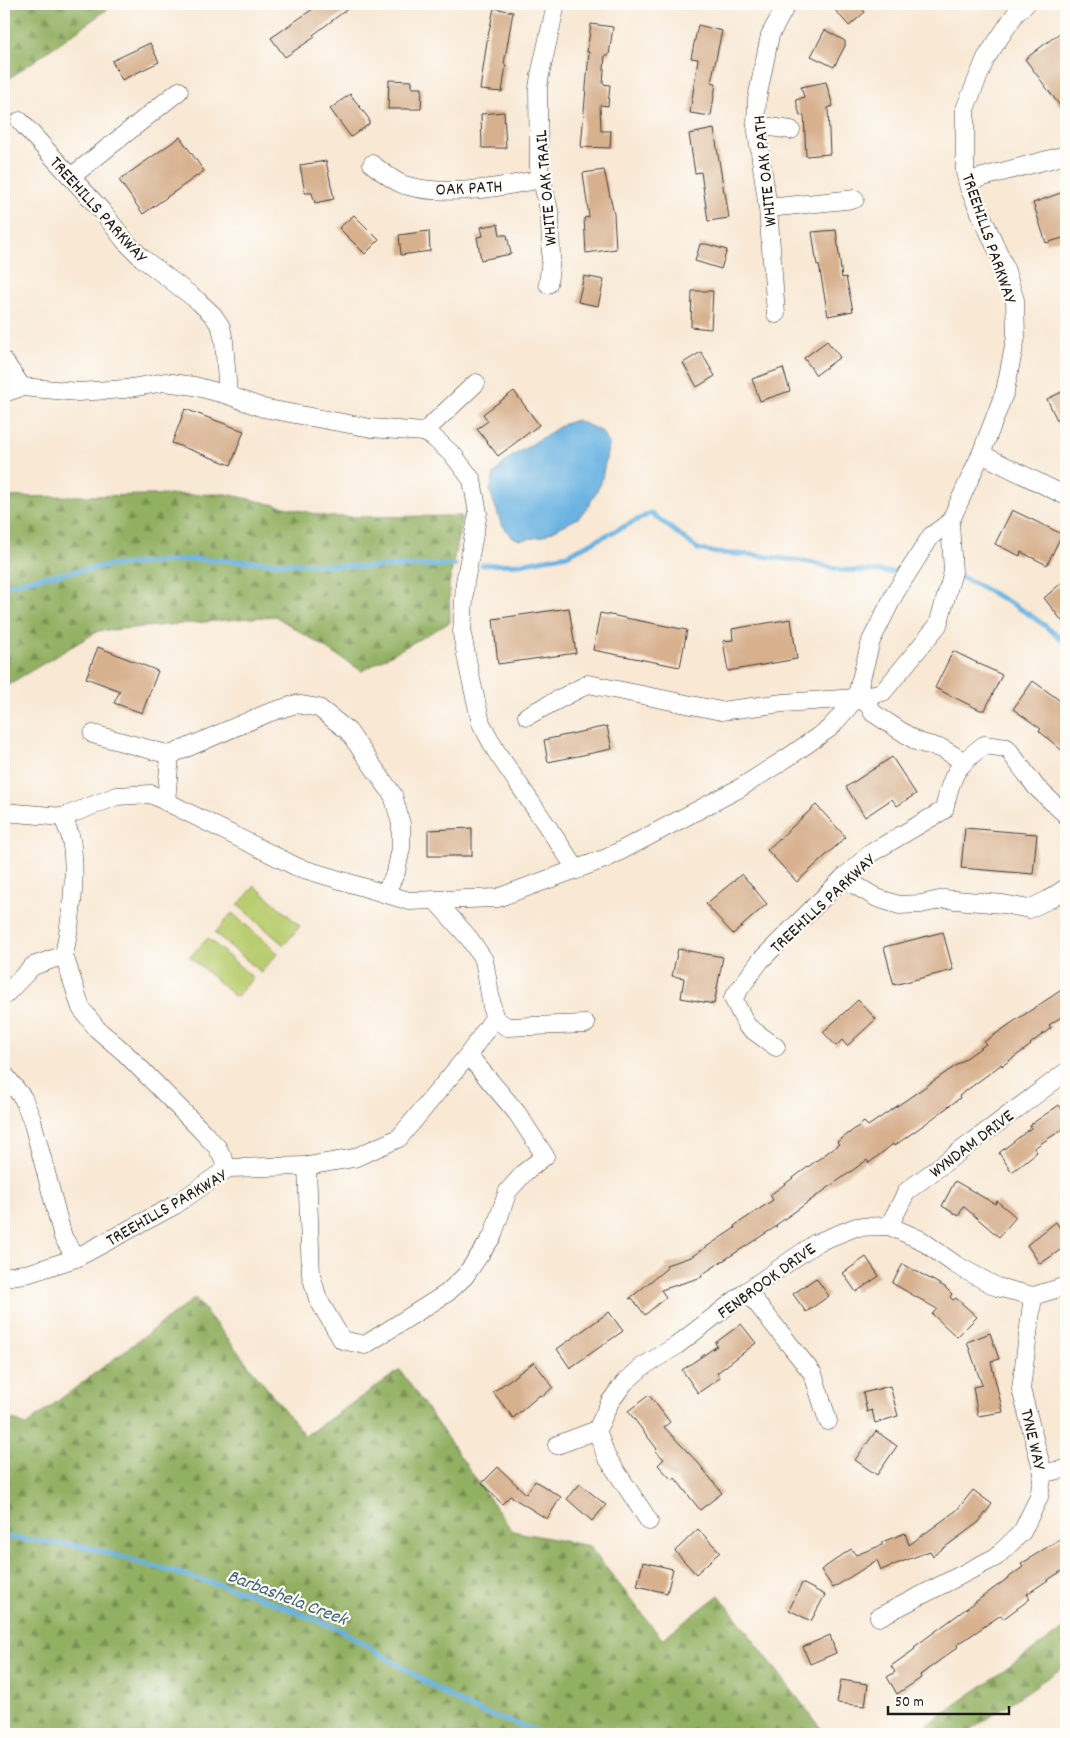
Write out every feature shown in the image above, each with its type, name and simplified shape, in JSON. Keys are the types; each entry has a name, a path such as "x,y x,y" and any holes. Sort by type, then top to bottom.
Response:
{"street":[{"name":"WHITE OAK TRAIL","path":"548,284 552,258 550,214 540,168 538,88 556,4"},
{"name":"WHITE OAK PATH","path":"776,314 768,208 756,125 757,99 770,36 787,4"},
{"name":"TREEHILLS PARKWAY","path":"527,716 588,684 721,711 783,703 856,698 883,692 938,624 953,572 950,522 981,454 1005,391 1016,338 1015,300 1004,266 965,172 965,109 986,58 1016,13 1026,4"},
{"path":"71,177 179,91"},
{"name":"TREEHILLS PARKWAY","path":"20,121 102,210 124,241 142,258 198,301 213,316 221,327 224,341 228,395"},
{"path":"756,125 790,130"},
{"path":"968,181 1066,155"},
{"name":"OAK PATH","path":"372,164 406,186 443,192 542,179"},
{"path":"768,208 855,199"},
{"path":"4,361 22,387"},
{"path":"4,393 22,387 78,392 125,390 165,382 194,386 228,395 263,408 371,428 424,432 433,437 454,456 472,480 478,513 465,582 462,634 481,723 496,751 577,870"},
{"path":"424,432 476,383"},
{"path":"981,454 1065,493"},
{"name":"TREEHILLS PARKWAY","path":"4,812 62,817 117,796 151,794 297,867 385,894 409,901 497,898 607,858 740,788 830,728 856,698 871,641 895,593 931,536 950,522"},
{"path":"856,698 868,704 873,713 918,742 944,749 963,761"},
{"path":"93,734 170,755 221,732 296,704 319,708 348,731 393,795 401,824 401,848 396,872 385,894"},
{"name":"TREEHILLS PARKWAY","path":"776,1047 747,1026 733,998 760,961 843,878 872,854 944,810 950,781 963,761 984,745 1007,748 1036,787 1066,815"},
{"path":"166,802 170,755"},
{"path":"62,817 70,834 73,866 71,922 64,955 81,1008 97,1030 125,1053 198,1126 217,1147 228,1168"},
{"path":"843,878 877,898 899,905 921,904 944,899 1003,904 1029,909 1048,900 1066,888"},
{"path":"435,900 470,938 484,960 494,1018 507,1027 586,1024"},
{"path":"4,996 33,966 64,955"},
{"name":"TREEHILLS PARKWAY","path":"4,1277 30,1273 76,1258 175,1205 228,1168 308,1166 354,1158 399,1138 468,1055 494,1018"},
{"path":"308,1166 311,1276 318,1299 342,1340 365,1344 447,1293 465,1276 492,1236 508,1191 545,1156 518,1113 468,1055"},
{"name":"WYNDAM DRIVE","path":"889,1226 907,1191 1066,1072"},
{"path":"4,1074 23,1098 32,1120 63,1237 76,1258"},
{"name":"FENBROOK DRIVE","path":"597,1430 610,1402 624,1383 642,1367 676,1346 747,1291 816,1243 856,1227 889,1226 921,1240 956,1264 997,1287 1033,1296"},
{"path":"1033,1296 1066,1286"},
{"path":"747,1291 813,1374 828,1421"},
{"name":"TYNE WAY","path":"879,1616 996,1557 1022,1532 1039,1498 1043,1473 1021,1389 1033,1296"},
{"path":"557,1445 597,1430 606,1456 649,1521"},
{"path":"1043,1473 1066,1469"}],"green space":[{"path":"4,4 115,4 4,82"},
{"path":"227,494 329,517 462,516 449,585 450,622 362,671 275,616 98,631 4,687 4,497"},
{"path":"255,886 300,926 284,945 238,905"},
{"path":"232,913 278,953 261,972 215,933"},
{"path":"208,938 253,978 236,997 190,957"},
{"path":"195,1298 305,1436 400,1370 512,1531 589,1546 662,1639 719,1595 825,1734 4,1734 4,1416 26,1425"},
{"path":"1066,1627 1066,1665 965,1734 914,1734"}],"water":[{"path":"576,420 601,431 609,443 601,483 588,507 578,518 541,537 520,540 512,537 501,523 490,491 494,474 508,459 564,424"}],"building":[{"path":"320,4 354,4 313,35 315,37 285,57 271,38"},
{"path":"842,4 859,4 865,12 849,26 835,10"},
{"path":"494,8 513,12 504,64 506,65 502,92 480,90"},
{"path":"591,24 613,27 609,55 605,55 603,84 610,85 608,106 600,105 601,131 611,131 610,148 581,147 589,52 587,52"},
{"path":"698,25 722,31 711,82 716,83 711,116 690,113 698,59 691,58"},
{"path":"825,30 845,41 845,46 834,67 811,56"},
{"path":"1061,32 1066,39 1066,114 1025,59"},
{"path":"150,43 159,62 122,80 112,61"},
{"path":"389,80 412,81 412,88 422,88 421,109 388,109"},
{"path":"826,82 833,106 828,108 830,154 806,156 804,115 800,116 796,100 804,97 801,87"},
{"path":"350,94 369,119 369,124 351,137 330,109"},
{"path":"504,112 506,148 482,148 481,114"},
{"path":"714,129 729,218 708,221 701,172 695,173 689,134"},
{"path":"180,137 204,171 143,214 119,180"},
{"path":"326,161 334,199 315,203 312,193 305,193 300,165"},
{"path":"604,170 614,214 616,249 586,253 584,218 589,217 583,173"},
{"path":"1066,191 1066,237 1046,243 1033,203"},
{"path":"354,215 379,240 365,254 339,228"},
{"path":"498,224 500,235 507,235 511,254 481,260 477,237 483,236 481,227"},
{"path":"836,230 842,278 846,277 853,311 828,316 812,232"},
{"path":"429,231 430,251 401,255 399,235"},
{"path":"700,244 727,250 721,269 695,261"},
{"path":"584,276 604,280 598,306 578,302"},
{"path":"692,291 713,291 711,329 691,327"},
{"path":"827,341 840,357 816,375 804,358"},
{"path":"701,352 715,376 697,387 683,363"},
{"path":"783,368 790,391 760,401 752,379"},
{"path":"1066,390 1066,439 1047,399"},
{"path":"514,391 539,425 498,456 477,429 488,421 483,414"},
{"path":"185,409 244,431 231,465 172,443"},
{"path":"1012,510 1062,534 1047,565 1021,552 1020,556 995,544"},
{"path":"1066,579 1066,626 1044,598"},
{"path":"569,608 576,653 498,664 493,619"},
{"path":"600,613 687,630 680,667 593,650"},
{"path":"791,619 797,659 728,671 723,641 733,640 732,629"},
{"path":"98,647 158,671 142,713 114,703 120,691 86,678"},
{"path":"953,651 1002,675 985,710 980,710 935,688"},
{"path":"1033,681 1066,705 1066,754 1039,731 1041,729 1013,709"},
{"path":"607,726 612,749 548,762 544,740"},
{"path":"892,757 916,794 897,806 892,799 865,817 846,787"},
{"path":"816,805 846,837 797,882 767,850"},
{"path":"472,828 472,856 428,856 428,830"},
{"path":"965,828 1037,834 1033,874 961,868"},
{"path":"742,874 767,904 733,934 706,904"},
{"path":"943,932 953,970 894,985 884,947"},
{"path":"678,949 723,957 714,1004 681,998 684,978 672,976"},
{"path":"1066,987 1066,1014 1049,1025 1051,1028 1031,1045 959,1096 960,1098 925,1124 894,1146 893,1144 869,1163 867,1160 777,1226 701,1275 702,1277 661,1290 666,1297 645,1315 632,1298 629,1299 667,1268 666,1265 691,1257 773,1200 770,1195 839,1144 837,1142 864,1122 868,1126 986,1044 984,1042"},
{"path":"858,1000 876,1019 847,1046 842,1040 836,1046 823,1032"},
{"path":"1059,1105 1066,1116 1066,1127 1034,1148 1037,1152 1012,1172 999,1153 1031,1128 1030,1125"},
{"path":"955,1181 995,1204 997,1201 1016,1217 999,1237 963,1206 959,1216 942,1206"},
{"path":"1056,1222 1066,1237 1066,1246 1040,1264 1027,1245"},
{"path":"866,1257 879,1276 856,1292 843,1273"},
{"path":"903,1264 945,1287 952,1294 950,1297 953,1300 956,1298 977,1317 957,1337 932,1314 937,1309 892,1283"},
{"path":"816,1278 829,1296 806,1312 793,1294"},
{"path":"609,1312 623,1331 570,1368 557,1349"},
{"path":"741,1324 756,1343 717,1373 720,1378 698,1393 682,1370 717,1346 715,1343"},
{"path":"990,1333 999,1359 991,1362 1003,1412 978,1416 973,1387 982,1385 967,1342"},
{"path":"534,1362 553,1387 542,1397 540,1395 513,1418 493,1392"},
{"path":"890,1386 898,1416 875,1423 872,1410 867,1412 863,1393"},
{"path":"649,1395 670,1422 664,1427 700,1465 722,1493 700,1510 675,1478 672,1480 658,1465 664,1459 655,1451 657,1449 628,1411"},
{"path":"876,1431 897,1446 877,1475 855,1460"},
{"path":"498,1467 526,1494 535,1481 561,1497 547,1519 510,1496 502,1504 482,1483"},
{"path":"580,1484 606,1505 592,1521 567,1499"},
{"path":"973,1490 992,1504 979,1522 933,1556 930,1551 881,1570 877,1560 833,1588 821,1570 851,1549 856,1555 882,1545 882,1542 905,1533 909,1545 957,1510"},
{"path":"698,1529 720,1552 696,1574 675,1551"},
{"path":"1066,1535 1066,1568 1027,1594 1030,1599 1003,1619 1001,1615 957,1645 958,1647 920,1675 921,1678 897,1694 887,1677 895,1672 891,1666 1023,1567 1021,1564"},
{"path":"643,1562 673,1569 667,1593 637,1586"},
{"path":"802,1583 825,1595 811,1621 789,1610"},
{"path":"830,1635 836,1653 810,1664 803,1647"},
{"path":"841,1680 868,1684 865,1706 837,1703"}],"waterway":[{"path":"482,565 520,564 567,555 651,513 698,549 717,553 754,555 809,562 841,570 893,572"},
{"path":"4,586 42,577 107,566 195,559 369,567 455,565"},
{"path":"961,577 1029,615 1066,644"},
{"name":"Barbashela Creek","path":"4,1537 86,1547 251,1594 341,1630 467,1707 542,1734"}]}
